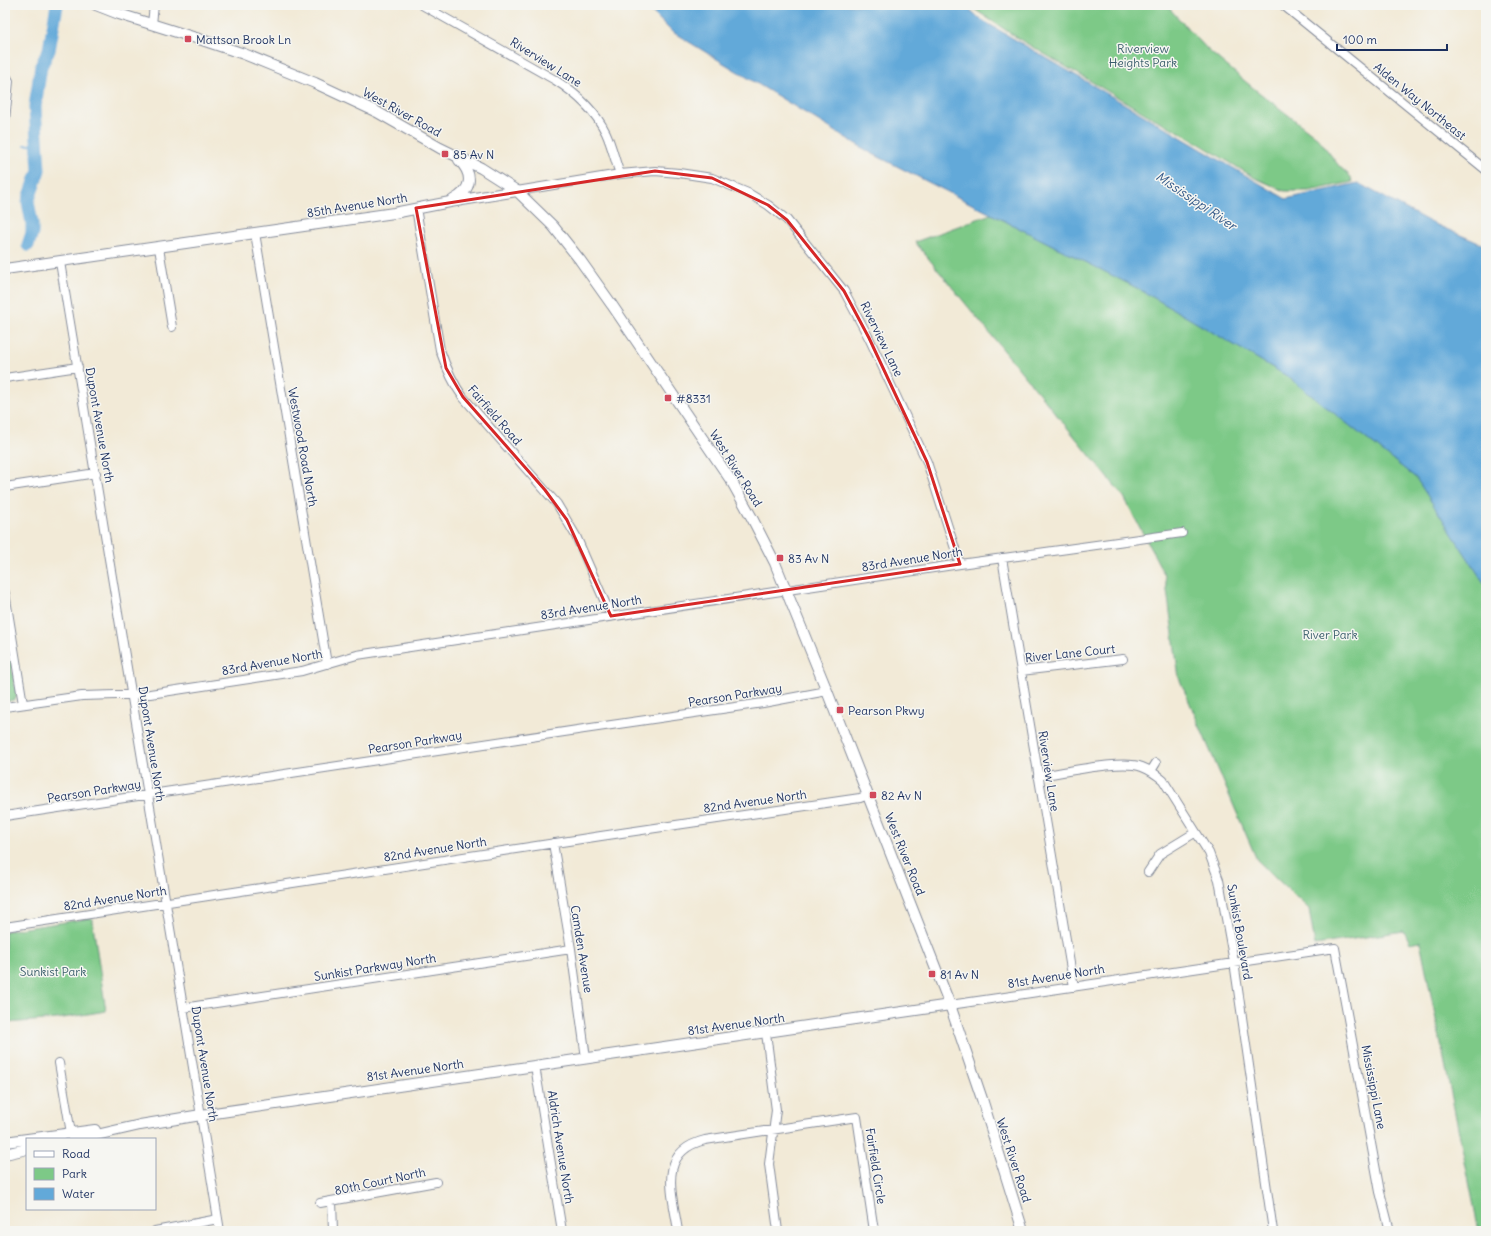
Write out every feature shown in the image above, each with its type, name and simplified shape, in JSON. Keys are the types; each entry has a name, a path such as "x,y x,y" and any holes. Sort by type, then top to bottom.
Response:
{"street":[{"name":"West River Road","path":"96,5 229,49 314,83 377,112 456,157 481,168 517,191 553,226 574,251 732,482 775,563 828,691 950,1005 1024,1231"},
{"path":"152,24 154,5"},
{"name":"Riverview Lane","path":"422,5 571,90 597,117 606,134 620,174"},
{"name":"Alden Way Northeast","path":"1283,5 1486,170"},
{"path":"5,120 9,81 6,75"},
{"path":"450,202 462,194 468,186 469,181 467,170 456,157"},
{"name":"85th Avenue North","path":"5,269 159,248 416,208 620,174 655,171 685,173 712,178"},
{"name":"Riverview Lane","path":"712,178 748,193 768,205 787,220 844,290 869,338 927,462 960,564"},
{"name":"Fairfield Road","path":"416,208 440,350 453,384 462,397 557,504 576,536 611,616"},
{"name":"Westwood Road North","path":"255,233 327,664"},
{"path":"159,248 172,327"},
{"name":"Dupont Avenue North","path":"60,262 220,1231"},
{"path":"5,378 78,367"},
{"path":"5,487 96,473"},
{"name":"83rd Avenue North","path":"5,707 82,696 150,694 302,671 358,655 960,564 1182,533"},
{"name":"Riverview Lane","path":"1002,558 1074,987"},
{"path":"5,593 23,704"},
{"name":"River Lane Court","path":"1020,671 1123,659"},
{"name":"Pearson Parkway","path":"5,816 584,728 763,703 828,691"},
{"path":"1151,771 1156,762"},
{"name":"Sunkist Boulevard","path":"1038,776 1115,764 1142,766 1163,780 1167,785 1215,866 1219,880 1234,962 1273,1231"},
{"name":"82nd Avenue North","path":"5,926 860,798 868,795"},
{"path":"1148,872 1160,854 1196,832"},
{"name":"Camden Avenue","path":"553,843 571,949 586,1058"},
{"name":"81st Avenue North","path":"49,1138 71,1136 201,1114 766,1033 1335,948"},
{"name":"Mississippi Lane","path":"1335,948 1380,1192 1390,1231"},
{"name":"Sunkist Parkway North","path":"183,1008 571,949"},
{"path":"766,1033 775,1103 774,1130 769,1164 778,1231"},
{"path":"59,1063 71,1136"},
{"name":"Aldrich Avenue North","path":"535,1066 562,1231"},
{"name":"Fairfield Circle","path":"774,1130 857,1117 874,1231"},
{"name":"81st Avenue North","path":"83,1138 140,1125"},
{"path":"678,1231 670,1176 673,1165 685,1148 694,1142 774,1130"},
{"name":"81st Avenue North","path":"5,1142 26,1140"},
{"path":"5,1154 26,1149"},
{"name":"80th Court North","path":"333,1231 332,1202 436,1182"},
{"path":"320,1203 332,1202"},
{"path":"155,1231 218,1219"}],"highlighted area":[{"path":"655,171 712,178 768,205 787,220 844,291 869,338 927,462 960,564 611,616 567,520 545,490 463,397 446,368 416,208"}],"green space":[{"name":"Riverview Heights Park","path":"968,5 1166,5 1209,51 1252,87 1318,138 1339,166 1351,177 1352,182 1309,191 1285,191 1255,178 1185,135 1146,114 1019,39"},
{"name":"River Park","path":"991,214 1139,289 1287,376 1416,478 1486,586 1486,1231 1479,1231 1420,941 1410,943 1404,931 1315,945 1309,909 1257,860 1179,678 1165,576 1124,497 915,242"},
{"path":"5,629 17,697 13,700 5,702"},
{"name":"Sunkist Park","path":"92,918 106,1011 57,1019 7,1023 5,1015 5,931"}],"water":[{"name":"Mississippi River","path":"645,5 965,5 980,19 1286,199 1358,183 1430,222 1486,246 1486,586 1416,478 1287,376 1139,289 871,153 671,31"}],"waterway":[{"path":"28,245 32,233 32,223 28,202 39,170 35,107 41,66 49,50 57,5"},
{"path":"25,145 36,145"}],"place":[{"name":"Mattson Brook Ln","path":"188,39"},
{"name":"85 Av N","path":"445,154"},
{"name":"#8331","path":"668,398"},
{"name":"83 Av N","path":"780,558"},
{"name":"Pearson Pkwy","path":"840,710"},
{"name":"82 Av N","path":"873,795"},
{"name":"81 Av N","path":"932,974"}]}
